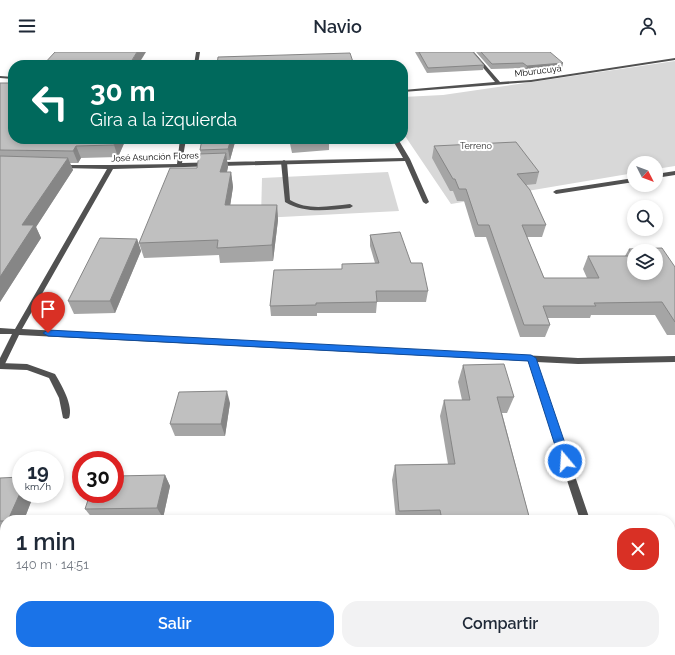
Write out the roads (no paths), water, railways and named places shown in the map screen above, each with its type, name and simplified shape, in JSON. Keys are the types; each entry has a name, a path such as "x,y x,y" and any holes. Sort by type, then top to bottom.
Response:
{"street":[{"path":"472,52 499,84"},
{"name":"Mburucuyá","path":"408,91 531,81 675,59"},
{"path":"179,165 182,144"},
{"path":"398,144 407,159 426,202"},
{"name":"José Asunción Flores","path":"56,166 111,167 407,159"},
{"path":"284,162 287,201 293,206 302,209 350,206"},
{"path":"66,415 63,398 52,376 27,367 0,366 17,332 111,167"},
{"path":"663,175 675,173"},
{"path":"556,192 627,181"},
{"path":"0,331 531,358 578,362 675,359"},
{"path":"531,358 583,515"}],"park label":[{"name":"Terreno","path":"476,146"}]}
